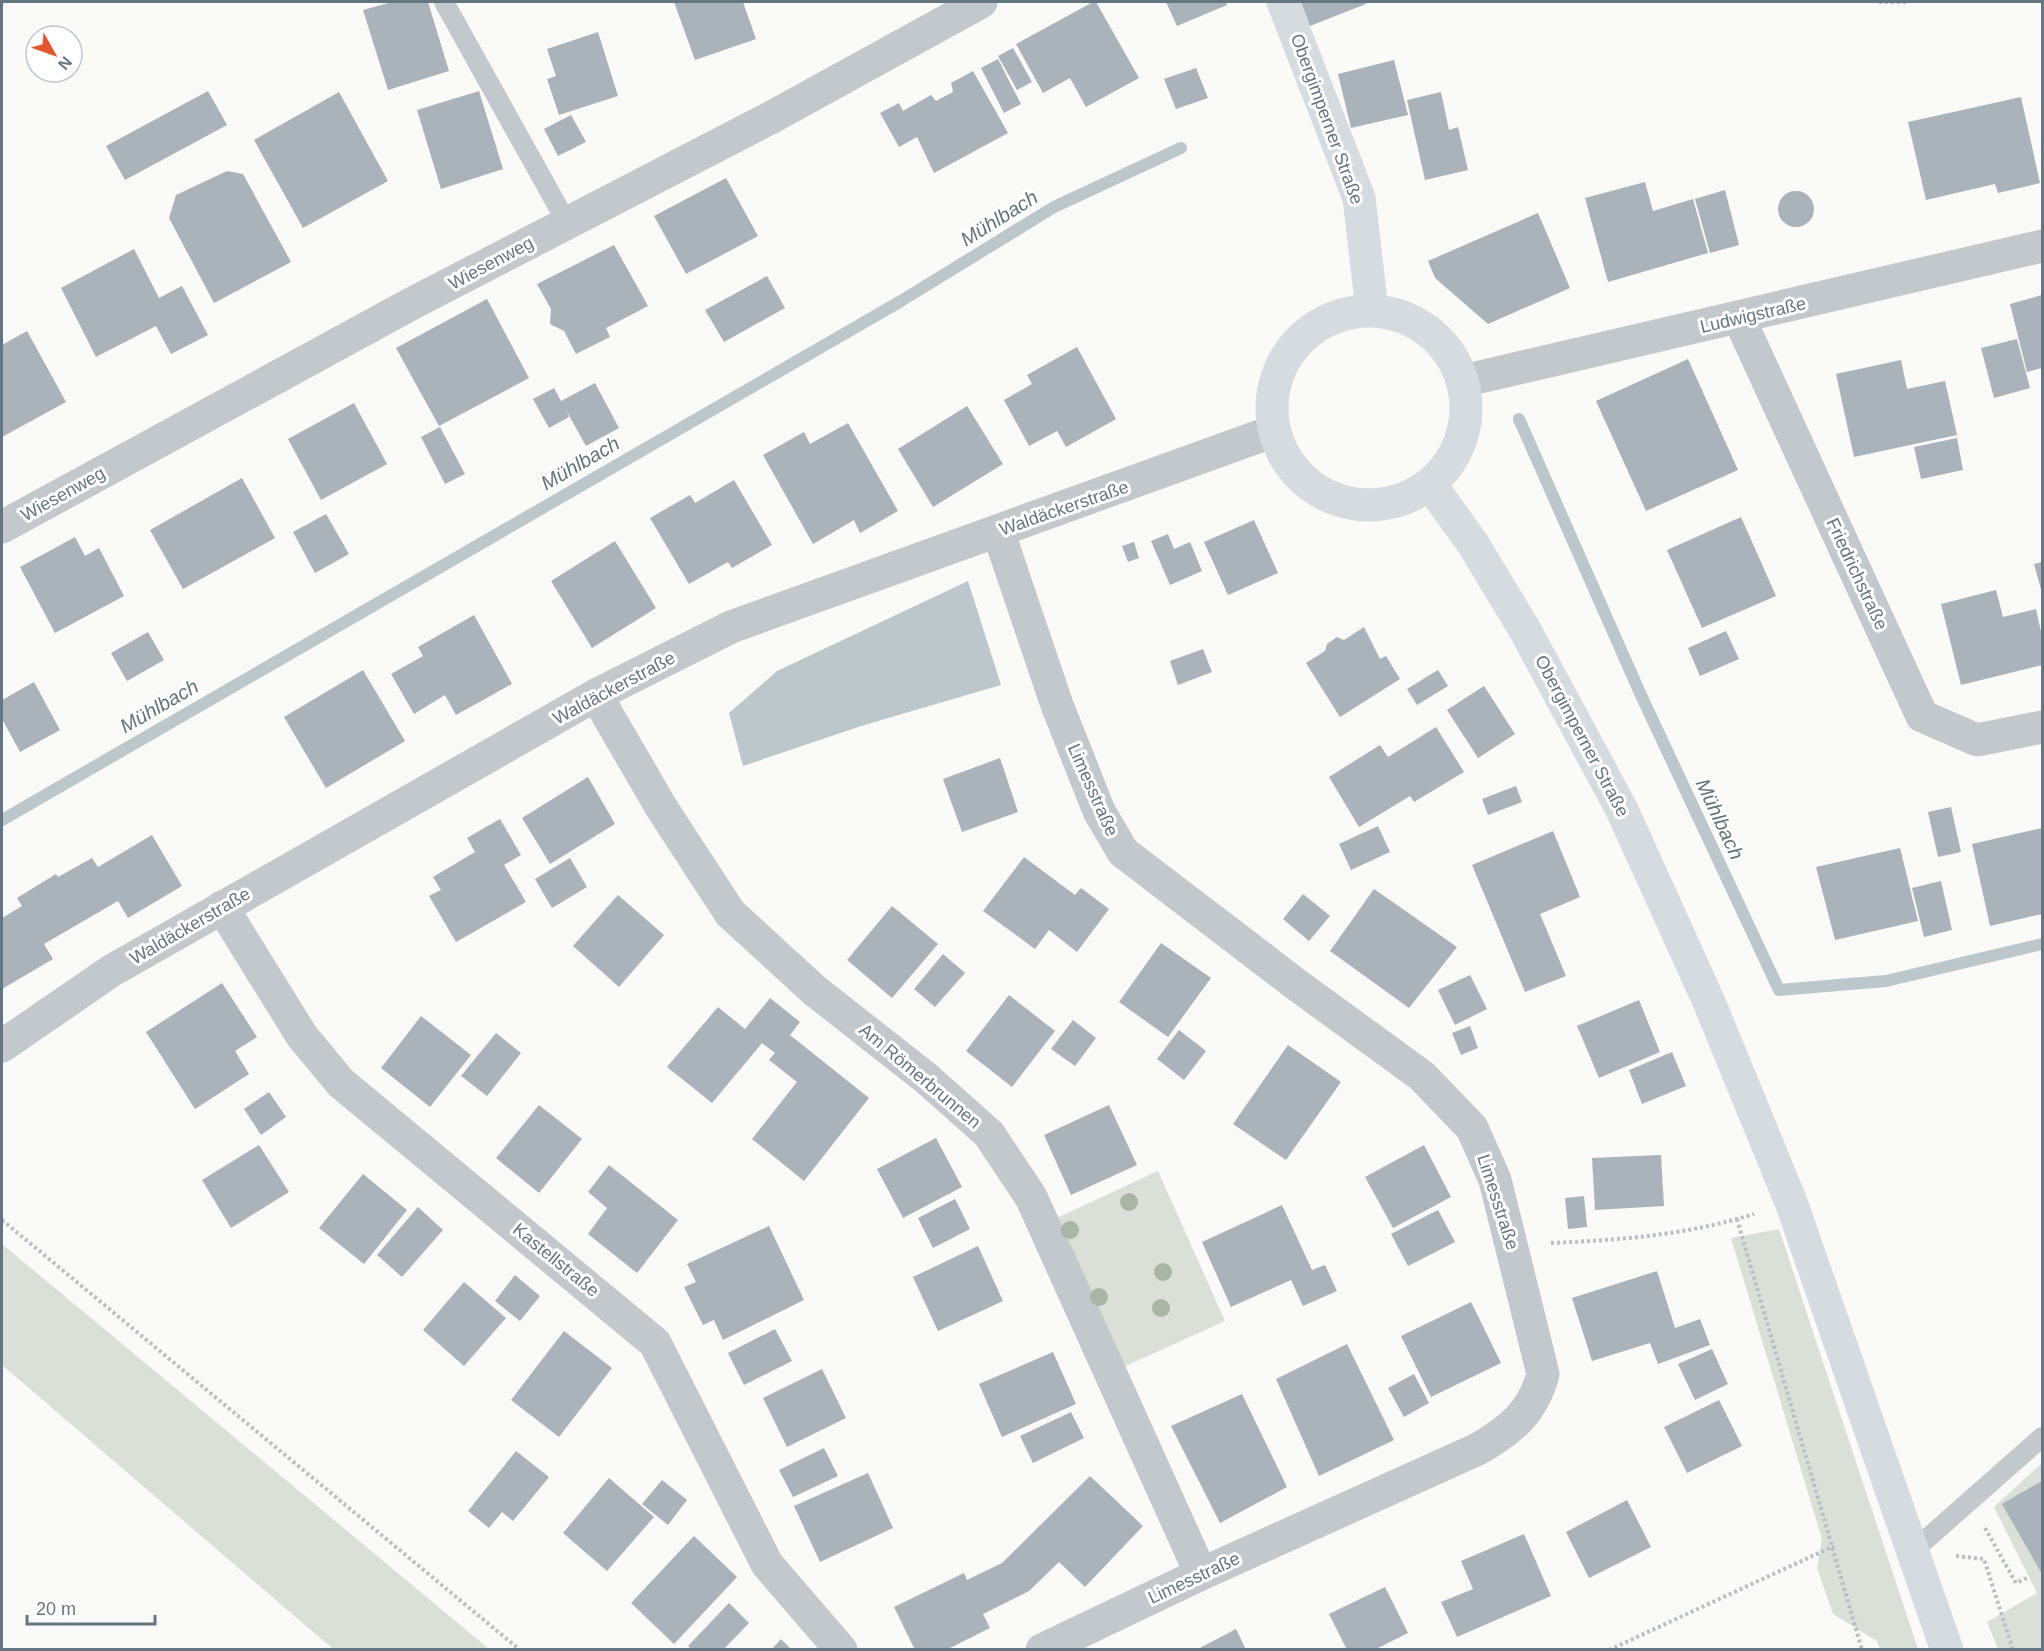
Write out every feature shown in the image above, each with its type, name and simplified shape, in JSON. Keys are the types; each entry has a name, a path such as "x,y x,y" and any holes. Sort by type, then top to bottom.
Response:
{"street":[{"name":"Wiesenweg","path":"2,527 567,223 772,117 981,2"},
{"name":"Obergimperner Straße","path":"1282,2 1359,198 1372,310"},
{"name":"Ludwigstraße","path":"1463,381 2043,246"},
{"path":"1372,310 1412,320 1444,345 1463,381 1466,422 1452,460 1423,490 1385,504 1344,503 1308,485 1282,454 1274,431 1271,414 1276,374 1299,340 1332,317 1372,310"},
{"name":"Friedrichstraße","path":"1739,318 1922,716 1977,740 2043,727"},
{"name":"Waldäckerstraße","path":"2,1046 111,971 222,907 596,695 731,627 1274,431"},
{"name":"Obergimperner Straße","path":"1430,484 1473,544 1525,630 1617,800 1708,1002 1791,1202 1947,1650"},
{"name":"Limesstraße","path":"998,531 1057,705 1099,811 1123,852 1297,985 1422,1076 1445,1096 1472,1128 1495,1180 1513,1245 1543,1374 1538,1394 1510,1430 1478,1449 1201,1574 1042,1650"},
{"name":"Am Römerbrunnen","path":"596,695 661,807 730,913 814,990 926,1078 988,1134 1031,1197 1201,1574"},
{"name":"Kastellstraße","path":"222,907 302,1036 340,1083 655,1343 767,1564 841,1650"}],"lane":[{"path":"444,2 567,223"},
{"path":"1913,1551 2043,1437"}],"path":[{"path":"1879,2 1908,2"},
{"path":"1513,1245 1608,1240 1708,1228 1737,1219 1834,1546 1862,1650"},
{"path":"2,1220 520,1650"},
{"path":"1970,1501 2016,1583 2029,1576"},
{"path":"1609,1650 1834,1546"},
{"path":"1913,1551 1984,1559 2013,1650"}],"shaded area":[{"path":"968,581 1001,685 861,726 743,766 729,713 777,671"},
{"path":"1158,1171 1225,1321 1117,1370 1050,1221"},
{"path":"1779,1229 1918,1649 1880,1649 1877,1641 1833,1614 1817,1568 1822,1539 1731,1238"},
{"path":"2,1244 489,1649 333,1649 2,1365"},
{"path":"2042,1463 2042,1649 1998,1649 1987,1622 2037,1593 1994,1507"}],"building":[{"path":"392,2 428,2 449,71 388,90 363,10"},
{"path":"674,2 743,2 756,39 695,60"},
{"path":"1096,2 1139,78 1086,107 1070,78 1043,93 1016,44"},
{"path":"1166,2 1226,2 1227,5 1177,26"},
{"path":"1301,2 1365,2 1366,4 1310,26"},
{"path":"598,32 618,96 559,115 547,79 556,76 547,49"},
{"path":"1013,48 1032,82 1017,90 998,56"},
{"path":"998,59 1021,104 1004,113 981,68"},
{"path":"1394,60 1408,115 1351,128 1338,74"},
{"path":"1196,68 1208,98 1176,109 1164,79"},
{"path":"973,71 1008,133 934,173 917,137 899,147 880,113 899,103 903,111 931,95 936,101 953,92 951,83"},
{"path":"208,91 227,125 125,180 106,146"},
{"path":"479,91 503,169 441,189 417,110"},
{"path":"339,92 388,181 303,228 254,140"},
{"path":"1441,92 1449,130 1458,127 1468,170 1425,180 1407,100"},
{"path":"2021,97 2040,183 1998,193 1995,184 1926,200 1908,122"},
{"path":"571,115 586,142 558,156 544,129"},
{"path":"227,171 243,174 291,262 214,303 169,218 176,195"},
{"path":"726,178 758,236 686,274 654,216"},
{"path":"1645,182 1653,211 1693,199 1708,253 1608,282 1585,198"},
{"path":"1725,190 1739,245 1710,253 1695,199"},
{"path":"1796,191 1809,196 1814,209 1809,222 1796,227 1783,222 1778,209 1783,196"},
{"path":"1538,213 1570,288 1488,324 1435,278 1428,261"},
{"path":"614,245 648,306 606,328 610,337 576,354 564,331 550,324 551,309 537,284"},
{"path":"134,249 159,298 182,286 208,335 171,354 156,326 96,357 61,288"},
{"path":"767,276 785,308 724,342 705,310"},
{"path":"2042,295 2042,368 2027,372 2010,304"},
{"path":"487,299 529,378 439,426 396,348"},
{"path":"27,331 66,402 2,437 2,345"},
{"path":"2017,339 2030,388 1994,398 1981,348"},
{"path":"1077,347 1116,419 1066,447 1057,431 1029,446 1004,400 1032,384 1027,375"},
{"path":"1688,359 1738,470 1646,511 1596,401"},
{"path":"1901,360 1907,389 1945,381 1957,435 1854,457 1836,374"},
{"path":"595,383 619,428 586,446 566,410 569,417 549,428 533,399 554,388 561,401"},
{"path":"354,403 387,464 321,500 288,439"},
{"path":"967,406 1003,464 933,507 898,449"},
{"path":"848,423 898,511 860,533 854,520 813,544 763,455 804,432 810,444"},
{"path":"440,427 465,474 445,484 421,437"},
{"path":"1957,438 1963,470 1921,479 1914,447"},
{"path":"242,478 275,538 183,589 150,530"},
{"path":"734,480 772,545 732,568 728,562 689,584 650,518 690,495 695,503"},
{"path":"326,514 349,554 315,573 293,532"},
{"path":"1741,517 1776,596 1702,628 1667,550"},
{"path":"1254,520 1278,573 1228,595 1204,542"},
{"path":"1168,534 1174,549 1190,542 1202,571 1170,585 1151,541"},
{"path":"75,537 85,556 99,548 124,596 55,633 20,567"},
{"path":"615,541 656,608 592,648 551,581"},
{"path":"1134,542 1139,558 1128,562 1122,546"},
{"path":"2042,562 2042,593 2034,564"},
{"path":"1996,590 2003,617 2036,609 2042,636 2042,665 1961,685 1941,604"},
{"path":"474,615 512,684 456,715 445,695 414,714 391,674 423,656 418,647"},
{"path":"1364,627 1380,659 1386,656 1400,679 1340,717 1306,663 1325,651 1327,644 1337,637 1344,640"},
{"path":"1726,631 1739,659 1700,676 1688,648"},
{"path":"148,632 164,660 127,681 111,653"},
{"path":"1203,649 1212,672 1178,685 1170,661"},
{"path":"363,670 405,741 326,788 284,717"},
{"path":"1438,670 1448,686 1417,705 1407,689"},
{"path":"34,682 60,730 20,752 2,719 2,700"},
{"path":"1484,686 1515,734 1478,758 1447,710"},
{"path":"1436,727 1464,772 1414,802 1410,796 1359,827 1329,777 1380,745 1388,757"},
{"path":"1000,758 1018,812 962,832 943,779"},
{"path":"588,777 615,824 550,864 522,818"},
{"path":"1516,786 1522,802 1488,815 1482,799"},
{"path":"1951,807 1961,852 1938,857 1928,812"},
{"path":"500,819 521,855 504,865 526,902 456,942 429,896 441,890 433,877 475,852 467,838"},
{"path":"1378,826 1390,852 1351,870 1339,844"},
{"path":"2042,828 2042,914 1990,926 1972,844"},
{"path":"1553,831 1580,897 1540,914 1566,976 1525,992 1472,865"},
{"path":"152,835 182,886 128,918 118,901 44,944 53,959 2,989 2,918 22,906 17,898 56,874 58,877 92,858 98,867"},
{"path":"1900,848 1918,921 1835,940 1816,867"},
{"path":"1024,857 1075,895 1081,888 1109,909 1077,952 1049,930 1035,949 983,911"},
{"path":"570,858 587,887 552,908 535,879"},
{"path":"1941,881 1952,930 1924,937 1912,888"},
{"path":"1374,889 1457,947 1409,1008 1330,951"},
{"path":"1303,894 1330,916 1309,941 1283,919"},
{"path":"618,895 664,935 619,987 573,946"},
{"path":"892,906 938,944 892,998 847,960"},
{"path":"1161,943 1211,978 1168,1037 1119,1002"},
{"path":"943,954 965,973 935,1007 914,989"},
{"path":"1470,975 1487,1009 1455,1025 1438,990"},
{"path":"222,983 257,1037 235,1051 249,1074 195,1109 146,1032"},
{"path":"1009,995 1055,1031 1012,1087 966,1051"},
{"path":"770,998 800,1022 790,1035 869,1098 804,1181 752,1139 797,1082 769,1060 775,1053 762,1043 712,1103 667,1067 718,1007 745,1029"},
{"path":"1639,1000 1660,1052 1599,1078 1577,1026"},
{"path":"421,1016 471,1055 430,1107 381,1068"},
{"path":"1073,1020 1096,1038 1075,1066 1051,1049"},
{"path":"1470,1026 1478,1048 1461,1055 1452,1033"},
{"path":"1179,1030 1206,1051 1184,1080 1157,1059"},
{"path":"496,1033 521,1053 487,1096 461,1076"},
{"path":"1288,1045 1341,1082 1286,1160 1233,1124"},
{"path":"1672,1052 1686,1086 1642,1104 1629,1070"},
{"path":"269,1092 286,1117 261,1135 244,1109"},
{"path":"539,1105 582,1139 539,1193 496,1158"},
{"path":"1109,1105 1137,1165 1071,1195 1044,1135"},
{"path":"936,1138 962,1187 903,1218 877,1169"},
{"path":"259,1145 289,1192 231,1228 202,1180"},
{"path":"1424,1145 1451,1197 1393,1228 1365,1177"},
{"path":"1661,1155 1664,1206 1595,1210 1592,1158"},
{"path":"609,1165 678,1220 637,1273 588,1234 607,1208 588,1192"},
{"path":"363,1174 407,1210 364,1264 319,1228"},
{"path":"1584,1196 1587,1227 1568,1229 1565,1198"},
{"path":"955,1199 970,1229 933,1248 918,1218"},
{"path":"1282,1205 1312,1270 1325,1265 1337,1291 1303,1306 1291,1280 1231,1307 1202,1242"},
{"path":"418,1207 443,1230 402,1277 377,1255"},
{"path":"1438,1210 1455,1242 1408,1266 1391,1234"},
{"path":"769,1226 804,1300 723,1340 714,1320 703,1325 684,1287 696,1282 687,1264"},
{"path":"978,1246 1003,1301 938,1331 913,1277"},
{"path":"1657,1271 1675,1328 1700,1319 1710,1345 1658,1364 1650,1343 1592,1361 1572,1298"},
{"path":"515,1275 540,1296 520,1321 495,1301"},
{"path":"464,1282 506,1318 464,1366 423,1330"},
{"path":"1471,1302 1501,1363 1431,1397 1401,1336"},
{"path":"775,1329 792,1361 744,1385 728,1353"},
{"path":"564,1331 612,1368 559,1437 511,1400"},
{"path":"1347,1344 1394,1440 1319,1476 1276,1379"},
{"path":"1712,1349 1728,1384 1695,1400 1678,1364"},
{"path":"1053,1352 1076,1404 1002,1437 979,1384"},
{"path":"822,1369 846,1418 787,1447 763,1398"},
{"path":"1414,1374 1429,1403 1404,1417 1388,1388"},
{"path":"1242,1394 1287,1487 1220,1523 1171,1426"},
{"path":"1719,1400 1742,1446 1687,1473 1664,1427"},
{"path":"1071,1412 1084,1438 1033,1463 1020,1436"},
{"path":"824,1448 838,1476 793,1497 779,1470"},
{"path":"516,1451 549,1477 513,1521 502,1512 489,1528 468,1511"},
{"path":"868,1473 893,1528 820,1562 794,1506"},
{"path":"1090,1476 1143,1526 1085,1587 1059,1562 1029,1591 983,1614 990,1628 946,1650 915,1650 894,1607 964,1573 967,1580 1002,1563"},
{"path":"609,1478 654,1517 607,1571 563,1533"},
{"path":"662,1480 687,1500 668,1525 642,1504"},
{"path":"2042,1481 2042,1574 2002,1504"},
{"path":"1627,1500 1651,1547 1589,1578 1566,1532"},
{"path":"1524,1534 1551,1596 1457,1637 1441,1602 1473,1589 1461,1561"},
{"path":"694,1536 737,1577 674,1644 631,1603"},
{"path":"1385,1587 1408,1633 1374,1650 1347,1650 1329,1614"},
{"path":"729,1603 749,1623 723,1650 692,1650 688,1646"},
{"path":"1236,1629 1246,1650 1196,1650"},
{"path":"781,1639 792,1650 771,1650"}],"waterway":[{"name":"Mühlbach","path":"2,820 901,301 1054,207 1181,148"},
{"name":"Mühlbach","path":"1519,419 1640,693 1779,990 1886,981 2042,944"}]}
